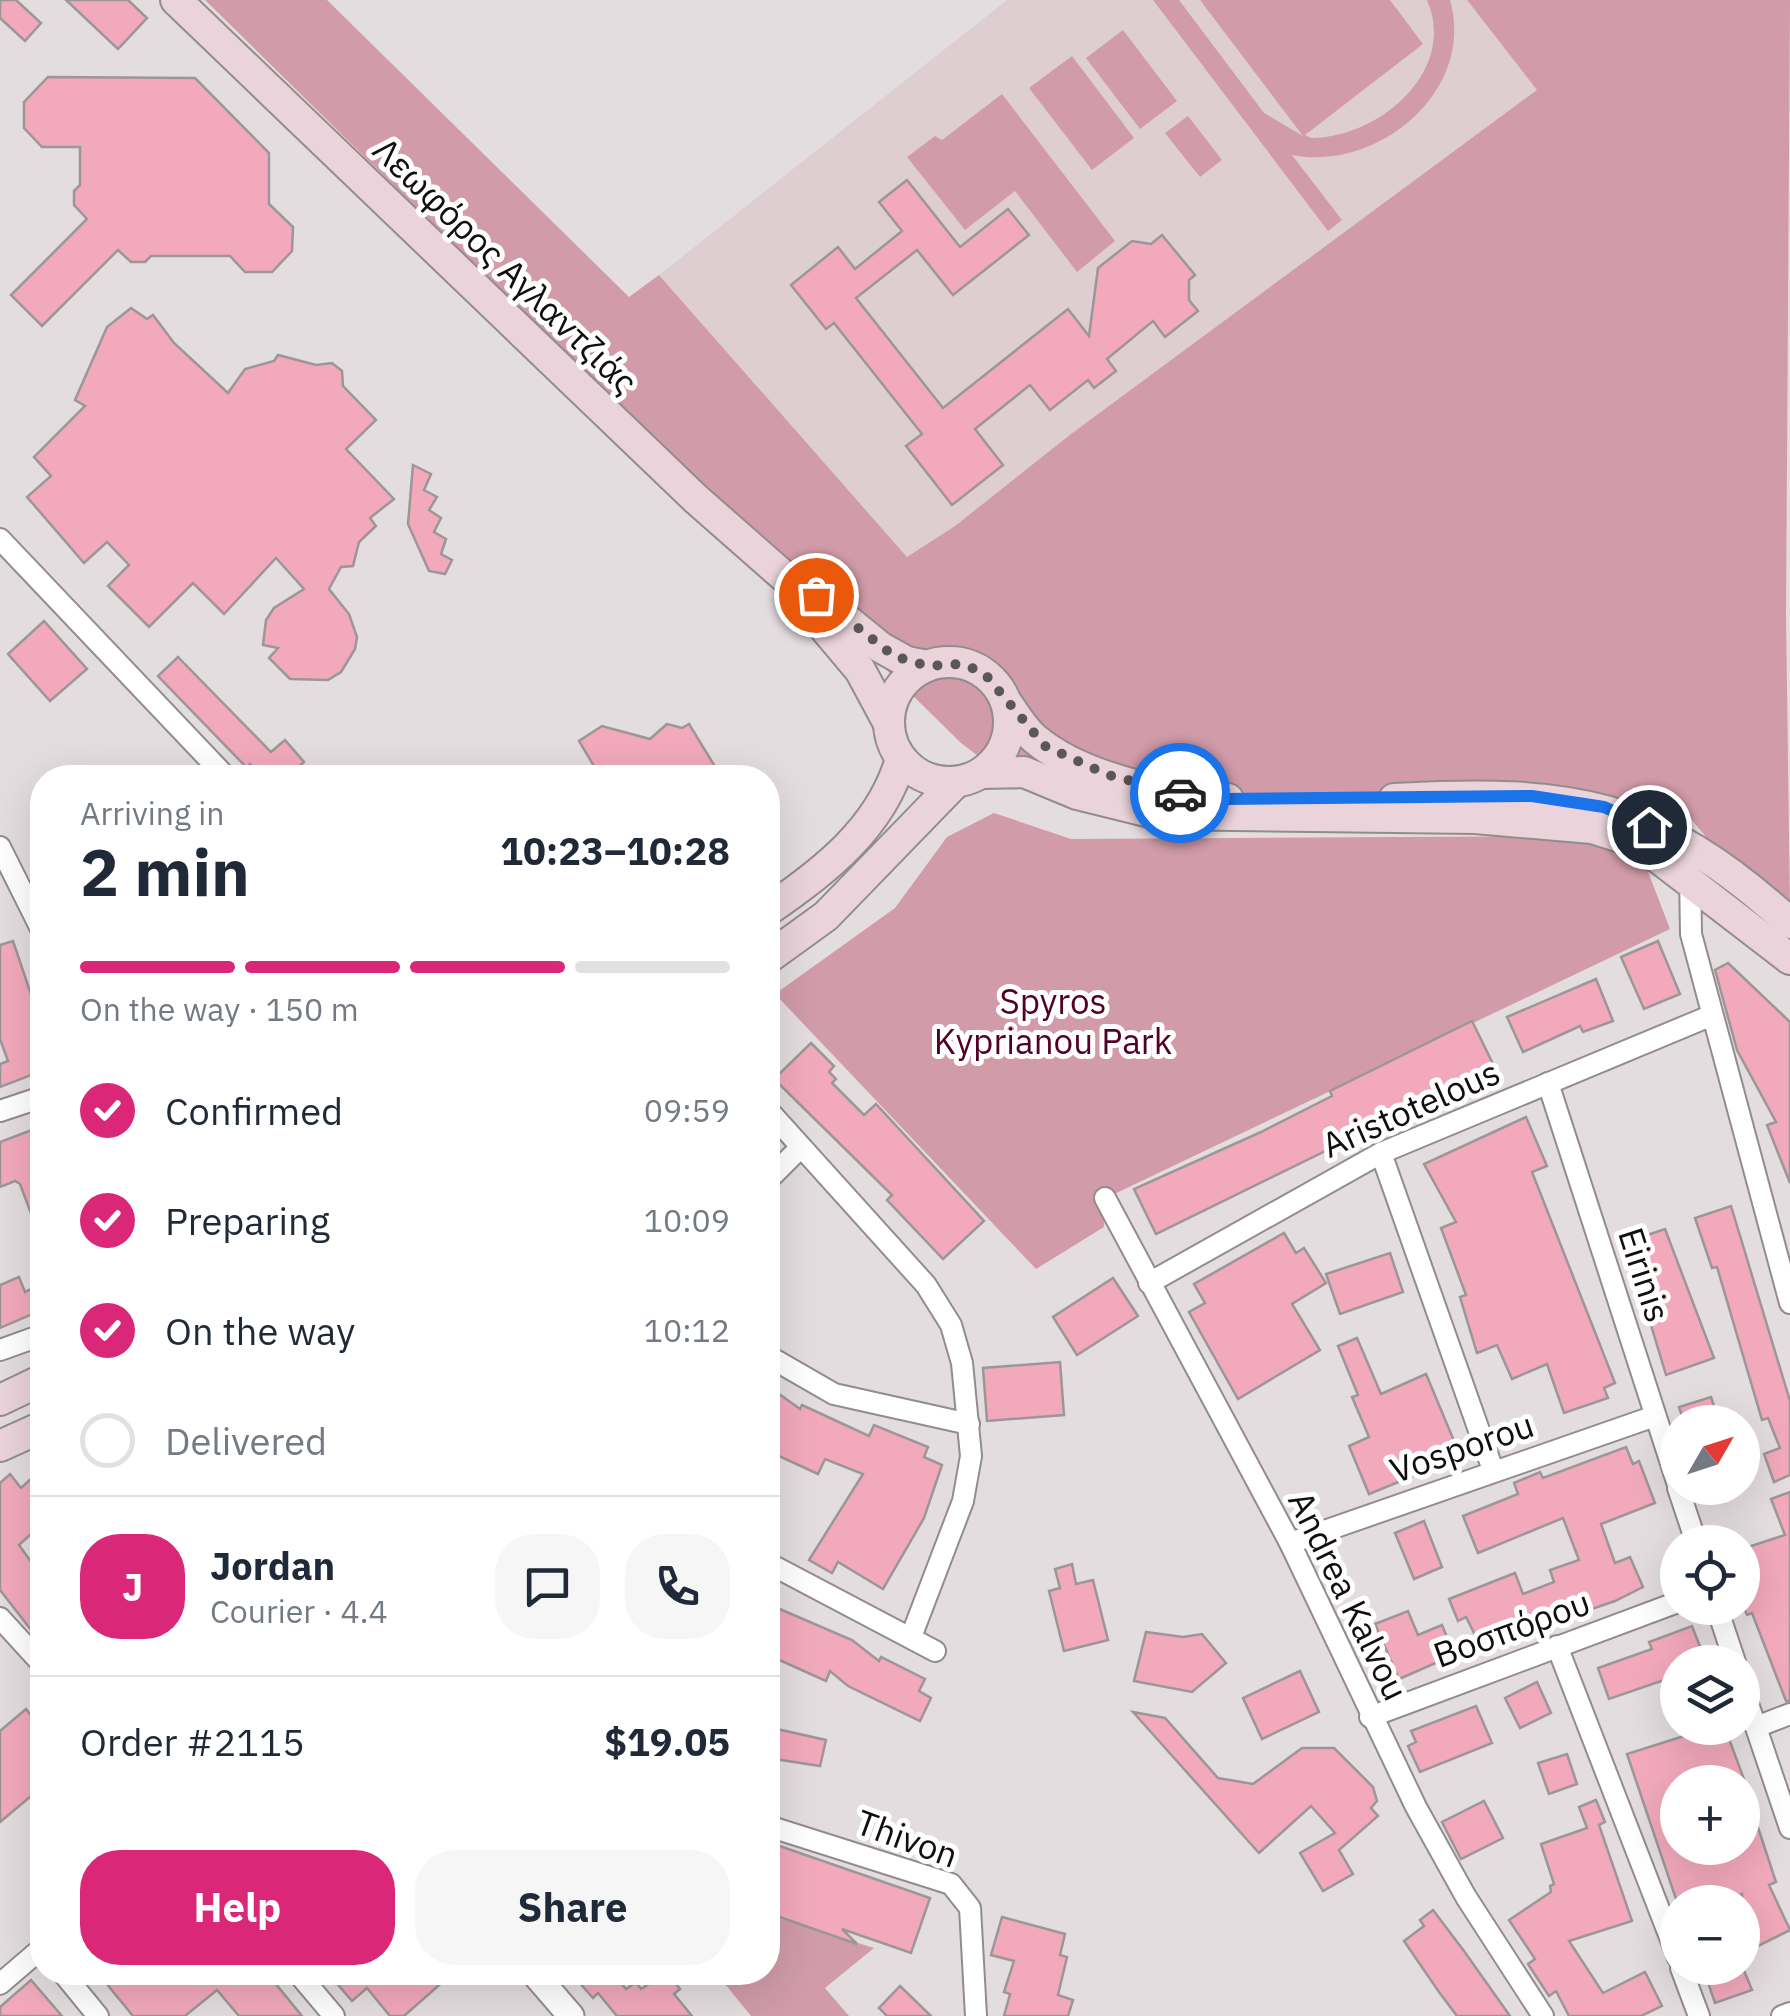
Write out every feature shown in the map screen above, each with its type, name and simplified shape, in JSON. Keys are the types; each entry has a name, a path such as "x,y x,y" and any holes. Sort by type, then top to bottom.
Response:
{"main road":[{"name":"Λεωφόρος Αγλαντζιάς","path":"176,0 552,365 787,580 805,608 860,670 888,722"},
{"name":"Λεωφόρος Αγλαντζιάς","path":"787,580 816,595 894,656 927,666"},
{"path":"780,900 859,836 890,791 900,760 888,722 896,692 927,666 950,662 974,667 993,682 1045,746 1108,775 1223,799 1550,798 1616,812 1692,867 1790,924"},
{"path":"780,949 826,916 1004,748 1008,733 1006,702"},
{"path":"900,760 925,778 1024,772 1077,794 1158,814 1475,818 1592,828 1692,867 1790,959"},
{"path":"0,1400 30,1386"},
{"path":"0,1446 30,1432"}],"street":[{"path":"0,539 215,765"},
{"path":"0,847 30,907"},
{"path":"1692,867 1691,934 1790,1303"},
{"name":"Aristotelous","path":"1149,1283 1382,1153 1710,1016"},
{"name":"Eirinis","path":"1548,1084 1660,1431"},
{"path":"0,1111 30,1101"},
{"path":"780,1123 926,1285 942,1312 962,1363 971,1456 963,1501 910,1637"},
{"path":"780,1168 801,1147"},
{"path":"1382,1153 1493,1470"},
{"name":"Andrea Kalvou","path":"1106,1198 1290,1543 1370,1716 1466,1897 1543,2016"},
{"path":"0,1350 30,1339"},
{"path":"780,1363 834,1394 969,1424"},
{"name":"Vosporou","path":"1290,1543 1655,1416"},
{"path":"780,1569 935,1650"},
{"name":"Βοσπόρου","path":"1370,1716 1660,1609"},
{"path":"0,1618 30,1651"},
{"path":"1557,1646 1660,1912"},
{"path":"1760,1726 1790,1714"},
{"path":"1760,1740 1790,1828"},
{"name":"Thivon","path":"780,1830 951,1884 962,1894 970,1908 976,2016"},
{"path":"0,1984 30,1959"},
{"path":"73,1985 98,2016"},
{"path":"308,1985 334,2016"},
{"path":"544,1985 570,2016"},
{"path":"1687,1985 1699,2016"},
{"path":"1782,2016 1790,2014"}],"shaded area":[{"path":"1007,0 1467,0 1538,90 1071,434 955,526 907,557 659,275"}],"green space":[{"path":"205,0 327,0 629,297 659,275 907,557 955,526 1071,434 1537,90 1467,0 1790,0 1786,614 1790,908 1773,918 1668,791 1642,801 1274,803 1014,783 961,743"},
{"path":"1153,0 1179,0 1264,113 1303,136 1200,0 1390,0 1423,44 1305,135 1311,138 1337,135 1362,126 1406,96 1422,75 1432,52 1434,26 1427,0 1450,0 1454,33 1448,65 1434,94 1413,118 1387,137 1357,151 1325,157 1292,155 1342,220 1328,231"},
{"path":"1123,30 1177,101 1140,129 1086,58"},
{"path":"1072,56 1134,138 1092,170 1029,88"},
{"path":"1002,94 1115,241 1077,272 1015,191 965,230 907,157 935,136 942,140"},
{"path":"1188,116 1222,160 1200,177 1165,133"},
{"name":"Spyros Kyprianou Park","path":"994,813 1071,839 1584,836 1640,851 1670,929 1106,1198 1104,1227 1036,1269 780,999 780,990 895,908 947,837"},
{"path":"780,1919 874,1948 825,1988 849,2016 751,2016 726,1985 780,1985"}],"building":[{"path":"0,0 16,0 41,23 25,41 0,18"},
{"path":"66,0 128,0 147,18 118,49"},
{"path":"48,77 195,78 269,153 269,204 293,227 292,251 272,272 245,272 230,256 151,256 145,262 131,262 118,250 42,326 11,295 87,219 74,205 74,191 80,185 80,147 42,147 24,128 24,102"},
{"path":"907,180 960,247 1008,209 1029,235 953,295 917,250 856,298 943,408 1068,309 1089,336 1098,268 1132,241 1151,244 1162,235 1195,275 1189,280 1189,300 1198,311 1165,337 1153,321 1107,359 1116,371 1094,388 1088,380 1050,410 1030,385 975,429 1003,465 952,505 906,446 922,434 834,323 826,329 791,285 838,247 855,269 902,231 879,202"},
{"path":"131,308 147,319 153,315 174,343 228,393 245,369 274,361 278,355 316,365 332,363 342,371 343,386 376,420 346,449 394,499 370,518 376,526 359,542 353,566 341,567 329,589 349,614 357,637 355,649 341,672 328,680 290,679 269,658 278,648 263,645 266,620 274,608 304,589 276,558 224,614 193,583 149,627 108,586 129,565 107,542 84,563 27,497 51,476 34,457 85,406 75,400 107,327"},
{"path":"413,465 431,474 424,490 437,497 429,510 441,518 434,532 446,539 441,554 452,560 445,574 429,571 408,524"},
{"path":"44,621 87,669 50,701 8,654"},
{"path":"178,657 271,752 285,740 304,762 244,765 158,676"},
{"path":"667,724 682,728 689,724 714,765 593,765 579,741 602,726 650,739"},
{"path":"13,941 30,991 30,1076 0,1087 0,1064 8,1061 0,1039 0,945"},
{"path":"1658,941 1680,994 1644,1009 1621,957"},
{"path":"1728,963 1790,1022 1790,1183 1767,1125 1776,1122 1737,1050 1715,970"},
{"path":"1596,979 1613,1021 1583,1032 1580,1026 1523,1052 1507,1017"},
{"path":"1472,1021 1495,1068 1156,1234 1134,1189 1261,1132 1332,1096 1330,1091"},
{"path":"811,1043 834,1066 829,1072 836,1079 832,1083 864,1115 876,1104 984,1221 943,1259 887,1200 892,1195 780,1085 780,1073"},
{"path":"1526,1117 1547,1166 1532,1172 1615,1383 1604,1388 1608,1398 1564,1413 1547,1364 1512,1379 1497,1345 1477,1353 1460,1297 1466,1295 1441,1228 1456,1222 1424,1164"},
{"path":"30,1131 30,1211 20,1184 15,1181 0,1187 0,1142"},
{"path":"1731,1206 1790,1401 1790,1475 1774,1482 1764,1454 1780,1448 1768,1418 1762,1420 1717,1267 1712,1268 1695,1218"},
{"path":"1665,1229 1714,1358 1666,1375 1626,1242"},
{"path":"1284,1233 1296,1253 1304,1248 1326,1283 1292,1304 1320,1350 1238,1399 1189,1312 1205,1303 1194,1284"},
{"path":"1390,1253 1403,1292 1340,1314 1326,1274"},
{"path":"19,1277 25,1292 30,1290 30,1315 0,1328 0,1285"},
{"path":"1113,1278 1138,1316 1077,1355 1053,1317"},
{"path":"1357,1338 1381,1394 1426,1374 1457,1448 1410,1468 1413,1476 1369,1494 1349,1446 1369,1437 1352,1397 1358,1395 1338,1346"},
{"path":"1060,1362 1064,1415 987,1421 983,1368"},
{"path":"780,1395 800,1409 802,1405 869,1436 874,1425 928,1447 924,1457 942,1465 924,1518 883,1589 838,1562 832,1573 809,1560 863,1474 825,1459 818,1474 780,1457"},
{"path":"1711,1397 1714,1405 1685,1405"},
{"path":"1626,1447 1633,1464 1639,1461 1655,1503 1601,1524 1615,1563 1630,1557 1643,1587 1615,1601 1481,1647 1466,1617 1458,1621 1449,1599 1515,1573 1523,1594 1554,1582 1550,1570 1579,1560 1563,1518 1478,1553 1463,1516 1518,1494 1514,1483 1540,1472 1543,1478"},
{"path":"10,1474 21,1488 30,1480 30,1535 19,1545 30,1560 30,1629 0,1590 0,1483"},
{"path":"1790,1492 1790,1701 1786,1701 1757,1625 1760,1625 1760,1543 1785,1535 1771,1499"},
{"path":"1424,1521 1442,1567 1414,1579 1395,1533"},
{"path":"1072,1564 1076,1584 1093,1580 1108,1640 1064,1651 1049,1591 1060,1588 1055,1569"},
{"path":"780,1609 852,1640 879,1661 881,1657 925,1679 919,1691 931,1698 920,1721 848,1686 830,1671 826,1681 780,1660"},
{"path":"1408,1611 1418,1635 1442,1625 1454,1655 1399,1679 1375,1624"},
{"path":"1692,1626 1699,1645 1660,1645 1660,1681 1609,1699 1598,1668 1652,1649 1649,1642"},
{"path":"1146,1632 1183,1637 1202,1634 1226,1663 1192,1692 1134,1681"},
{"path":"1300,1671 1319,1712 1262,1739 1243,1698"},
{"path":"1537,1682 1551,1713 1520,1728 1505,1698"},
{"path":"1476,1706 1492,1743 1420,1772 1408,1746 1416,1742 1411,1731"},
{"path":"26,1709 30,1714 30,1797 0,1822 0,1731"},
{"path":"1133,1712 1165,1718 1218,1778 1253,1784 1302,1748 1334,1748 1373,1787 1377,1801 1371,1808 1378,1816 1339,1850 1353,1874 1323,1891 1300,1853 1335,1833 1311,1806 1259,1853"},
{"path":"780,1730 826,1740 820,1766 780,1760"},
{"path":"1660,1744 1731,1745 1739,1765 1660,1765 1660,1852 1627,1754"},
{"path":"1567,1754 1577,1784 1549,1794 1538,1763"},
{"path":"1596,1800 1605,1822 1599,1825 1632,1921 1569,1941 1603,1993 1645,1972 1662,2006 1641,2016 1569,2016 1556,1991 1549,1996 1528,1964 1535,1959 1509,1920 1551,1892 1550,1886 1554,1884 1541,1844 1587,1828 1579,1807"},
{"path":"1484,1801 1503,1838 1461,1859 1442,1822"},
{"path":"1760,1833 1776,1882 1769,1885 1790,1930 1760,1945 1760,1885 1671,1885 1664,1865 1760,1865"},
{"path":"780,1846 930,1898 911,1953 842,1929 857,1944 780,1917"},
{"path":"1433,1910 1510,2016 1457,2016 1439,1992 1404,1941 1424,1926 1420,1920"},
{"path":"1002,1917 1065,1934 1060,1955 1067,1957 1058,1995 1073,2000 1068,2016 1004,2016 1010,1994 1004,1992 1014,1961 991,1955"},
{"path":"30,1981 62,2016 0,2016 0,2007"},
{"path":"108,1985 277,1985 302,2016 239,2016 217,1990 185,2016 133,2016"},
{"path":"338,1985 439,1985 404,2016 390,2016 367,1988 352,2001"},
{"path":"582,1985 623,1985 626,1989 638,1985 641,1989 647,1985 677,1985 680,1989 674,1994 692,2016 617,2016 598,1993 593,1998"},
{"path":"1709,1985 1750,1985 1752,1990 1715,2003"},
{"path":"900,1986 931,2016 887,2016 879,2008"}],"way so far":[{"path":"816,595 880,647 906,662 927,666 950,662 984,673 1033,737 1045,746 1108,775 1180,793"}],"route":[{"path":"1180,793 1223,799 1532,796 1604,807 1649,827"}]}
